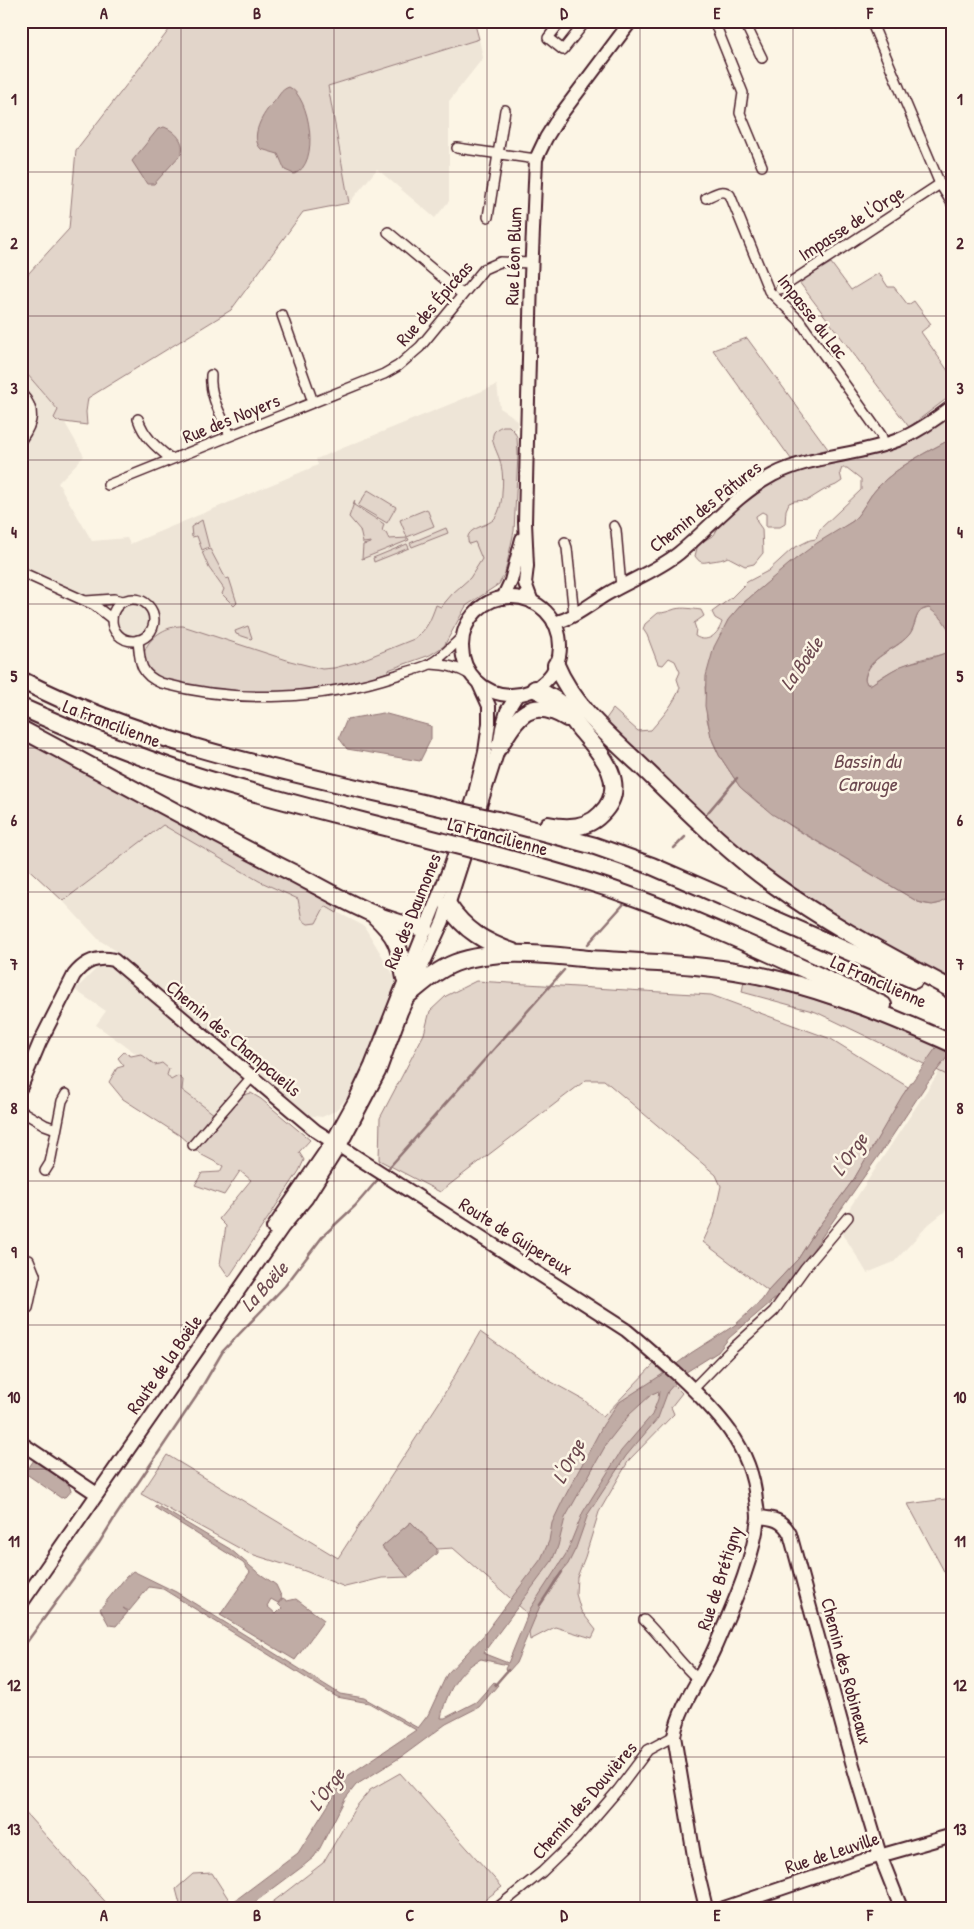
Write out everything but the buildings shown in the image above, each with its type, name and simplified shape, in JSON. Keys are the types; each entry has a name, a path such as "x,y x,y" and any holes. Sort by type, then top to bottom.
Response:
{"highway":[{"path":"556,665 569,688 602,728 681,805 747,864 800,903 953,992"},
{"name":"La Francilienne","path":"21,680 67,702 116,721 202,749 514,824 595,846 652,866 953,997"},
{"path":"514,824 527,822 561,828 575,828 588,824 606,810 612,799 612,773 605,759 564,707 551,696 535,689"},
{"name":"La Francilienne","path":"21,707 99,741 192,774 272,798 487,853 579,879 644,901 703,925 931,1030 953,1036"},
{"path":"499,747 512,725 529,710 548,708 575,723"},
{"path":"21,729 200,825 371,913 408,926 425,928"},
{"path":"448,905 461,923 479,937 489,943 520,954"},
{"path":"371,913 395,939 402,957 406,978"},
{"path":"408,995 430,977 454,963 480,957 520,954 685,966 728,970 774,978 931,1030 953,1044"}],"main road":[{"name":"Rue Léon Blum","path":"532,602 525,583 527,566 525,522 536,159 559,117 631,21"},
{"name":"Chemin des Pâtures","path":"563,623 621,586 678,554 752,489 773,476 812,460 898,440 930,423 953,406"},
{"name":"Rue Léon Blum","path":"503,598 511,581 525,522"},
{"path":"512,597 532,602 563,623 560,651 556,665 546,680 535,689 516,695 494,693 475,680 462,654 462,637 468,621 488,603 503,598 512,597"},
{"name":"Rue des Daumones","path":"335,1144 371,1066 442,888 466,820 485,752 489,723 490,706 475,680"},
{"name":"Rue des Daumones","path":"335,1144 350,1128 379,1072 408,995 443,921 499,747 507,711 516,695"},
{"path":"442,888 448,905"},
{"path":"425,928 443,921"},
{"name":"Chemin des Champcueils","path":"21,1087 40,1042 74,975 79,968 95,958 104,958 114,960 251,1078 335,1144"},
{"name":"Route de Guipereux","path":"335,1144 622,1328 667,1365"},
{"name":"Route de la Boële","path":"21,1592 282,1228 306,1200 335,1144"},
{"name":"Rue de Brétigny","path":"667,1365 717,1413 735,1436 747,1461 755,1486 758,1517 747,1562 732,1608 699,1680 676,1723 674,1736 695,1862 706,1908"},
{"path":"21,1443 94,1492"},
{"name":"Route de la Boële","path":"21,1604 94,1492"},
{"name":"Chemin des Robineaux","path":"758,1517 778,1520 786,1526 790,1534 852,1762 880,1855 888,1871 901,1908"},
{"name":"Rue de Leuville","path":"724,1908 880,1855 953,1835"}],"street":[{"path":"561,21 548,38 563,50 586,21"},
{"path":"714,21 743,93 740,113 762,166"},
{"path":"744,21 762,58"},
{"path":"830,21 840,24 848,21"},
{"path":"871,21 940,184 953,205"},
{"path":"488,217 505,110"},
{"path":"457,148 536,159"},
{"name":"Impasse de l'Orge","path":"780,289 940,184"},
{"name":"Impasse du Lac","path":"706,198 721,192 730,195 770,291 799,320 881,434 884,444"},
{"path":"388,232 462,294"},
{"name":"Rue des Épicéas","path":"365,381 384,374 408,358 484,269 500,262 532,263"},
{"path":"282,315 313,402"},
{"path":"211,376 210,385 230,435"},
{"name":"Rue des Noyers","path":"108,485 365,381"},
{"path":"21,393 30,406 31,426 21,440"},
{"path":"138,419 141,430 147,438 171,459"},
{"name":"Chemin des Pâtures","path":"614,526 616,530 621,586"},
{"path":"563,623 567,548 565,542"},
{"path":"21,572 68,595 86,601 112,619"},
{"path":"86,601 138,599 145,602 154,614 152,630 147,636 138,640 130,640 121,636 113,626 112,619 118,606 123,601"},
{"path":"431,664 462,637"},
{"path":"138,640 140,665 152,680 170,686 225,695 272,697 321,694 370,684 431,664 449,665 459,668 475,680"},
{"path":"193,1145 251,1078"},
{"path":"45,1171 50,1163 62,1101 66,1094"},
{"path":"21,1111 56,1130"},
{"path":"693,1389 731,1350 774,1311 805,1268 848,1217"},
{"path":"28,1308 35,1275 29,1260"},
{"path":"21,1268 35,1275"},
{"path":"644,1620 657,1632 682,1665 699,1680"},
{"name":"Chemin des Douvières","path":"497,1908 542,1872 576,1839 618,1790 648,1750 674,1736"}],"shaded area":[{"path":"176,21 474,21 479,39 328,86 349,203 303,212 231,310 88,398 87,425 57,421 54,418 58,410 21,367 21,269 28,274 69,229 76,150"},
{"path":"479,39 483,58 449,101 449,201 435,218 377,169 349,203 328,86"},
{"path":"831,263 851,290 879,273 888,287 894,287 908,305 914,301 931,324 921,332 953,378 953,394 909,427 799,282"},
{"path":"747,338 828,449 791,459 713,350"},
{"path":"21,367 58,411 57,421 65,423 84,456 58,483 92,541 127,538 130,544 318,465 316,459 497,385 500,408 517,421 517,427 514,431 517,437 518,455 514,531 505,573 499,584 466,606 444,646 430,655 369,678 336,685 263,692 143,658 82,594 74,593 21,567"},
{"path":"953,410 953,438 914,460 886,479 874,491 853,521 797,558 742,604 728,620 705,687 707,719 713,742 719,755 740,787 757,802 794,828 918,902 937,904 945,901 953,894 953,988 847,931 842,919 832,920 758,865 703,814 682,798 603,723 613,709 638,731 651,730 671,705 680,688 677,679 680,672 675,661 669,658 663,665 658,664 643,629 645,624 658,613 681,608 701,610 704,616 694,623 696,629 695,636 704,639 712,637 718,631 722,622 715,618 712,612 731,598 747,582 768,571 792,549 816,539 820,529 861,490 861,479 847,468 842,468 840,473 842,481 836,485 808,500 789,503 786,510 785,524 780,527 766,527 766,514 762,512 756,516 757,522 762,529 763,553 754,564 745,566 728,557 703,562 699,561 695,556 698,544 714,535 725,515 771,481 798,470 847,458"},
{"path":"509,426 514,431 517,437 518,455 514,531 505,573 499,584 466,606 444,646 430,655 369,678 318,689 298,691 238,692 186,685 155,678 147,670 144,652 148,644 155,636 173,627 183,626 290,661 322,669 357,662 414,639 425,628 436,605 441,607 470,578 482,559 475,542 469,544 468,538 472,531 495,518 499,509 503,482 500,460 493,443 493,438 497,429"},
{"path":"368,490 396,507 387,523 358,506"},
{"path":"355,500 354,505 384,524 382,531 386,533 389,539 408,538 409,540 362,559 363,545 371,542 363,543 360,530 349,517"},
{"path":"427,509 434,526 407,537 400,520"},
{"path":"202,520 209,547 202,550 197,536 192,537 191,527"},
{"path":"446,528 448,533 412,547 410,543"},
{"path":"407,544 409,548 374,562 373,558"},
{"path":"210,549 226,579 229,578 237,603 234,606 222,594 224,589 209,568 202,552"},
{"path":"929,608 944,620 950,630 952,649 902,666 872,684 867,684 865,680 871,665 876,659 903,641 914,627 919,611"},
{"path":"248,626 251,639 236,634 235,631"},
{"path":"21,736 339,907 337,913 325,906 316,923 308,924 302,920 298,899 259,881 163,825 63,901 21,862"},
{"path":"163,825 259,881 298,899 316,923 325,906 364,926 396,979 390,1005 349,1096 335,1111 322,1117 307,1115 251,1078 214,1114 182,1090 167,1075 169,1069 162,1063 155,1065 96,1025 106,1011 75,990 115,950 99,940 63,901"},
{"path":"476,981 711,995 831,1039 908,1087 854,1179 819,1226 798,1259 768,1291 703,1242 714,1218 721,1186 716,1175 604,1080 586,1080 440,1192 379,1160 380,1118 424,1034 430,1011 446,996"},
{"path":"744,981 811,998 901,1030 953,1052 953,1078 816,1012 742,992"},
{"path":"124,1052 131,1056 141,1054 155,1065 162,1063 169,1069 167,1075 171,1080 178,1076 183,1080 182,1090 214,1114 244,1095 251,1093 261,1099 310,1140 299,1152 304,1160 299,1171 229,1277 220,1264 226,1226 219,1219 251,1180 240,1171 224,1195 195,1185 202,1173 220,1172 223,1166 202,1155 179,1135 123,1099 109,1082 117,1068 124,1066 118,1058"},
{"path":"939,1072 953,1078 953,1205 929,1224 894,1262 867,1273 840,1229 852,1216 847,1212"},
{"path":"480,1332 548,1380 584,1400 603,1417 654,1364 682,1393 671,1407 674,1414 629,1460 599,1512 577,1577 576,1594 581,1611 596,1630 592,1638 555,1627 530,1640 526,1612 453,1548 437,1549 411,1522 382,1547 408,1577 382,1578 345,1587 305,1571 248,1553 141,1494 167,1455 338,1558 440,1401"},
{"path":"953,1498 953,1588 908,1504"},
{"path":"400,1773 502,1887 474,1908 265,1908 323,1863 355,1808 370,1790"},
{"path":"21,1808 111,1908 21,1908"},
{"path":"212,1873 231,1903 225,1908 181,1908 176,1889 193,1874"}],"water":[{"path":"289,87 296,93 302,103 310,130 308,158 302,168 294,174 285,170 278,154 261,149 256,138 259,125 265,113 282,92"},
{"path":"164,127 172,131 181,141 181,154 154,184 147,184 132,161 158,129"},
{"name":"Bassin du Carouge","path":"953,438 953,636 942,619 929,608 924,609 918,615 908,636 876,659 867,671 865,679 867,684 870,685 901,666 935,657 953,648 953,894 941,903 932,905 918,902 772,814 740,787 719,755 711,737 705,706 706,676 714,647 728,620 742,604 817,543 853,521 874,491 886,479 914,460"},
{"path":"383,713 431,726 431,739 420,761 347,749 339,738 347,719"},
{"path":"938,1045 952,1051 928,1082 784,1291 729,1338 718,1352 683,1374 674,1366 735,1325 762,1300 798,1259 819,1226 854,1179 902,1096"},
{"path":"666,1372 676,1382 668,1391 658,1418 626,1456 588,1514 576,1548 568,1564 555,1580 540,1606 516,1663 508,1672 505,1669 507,1665 481,1659 466,1669 454,1684 446,1700 441,1718 445,1718 476,1702 494,1682 498,1685 479,1707 446,1724 404,1755 356,1785 345,1799 320,1848 314,1857 302,1867 247,1908 225,1908 298,1853 346,1777 416,1730 369,1703 337,1697 163,1589 149,1587 129,1611 123,1608 128,1612 116,1626 109,1625 100,1609 133,1571 176,1592 340,1694 364,1698 418,1728 428,1715 447,1674 483,1636 541,1559 549,1541 552,1523 563,1500 603,1425 618,1403","holes":["659,1391 652,1415 621,1451 583,1512 566,1554 530,1609 508,1663 485,1654 484,1652 552,1561 565,1518 607,1443 629,1415 652,1394"]},
{"path":"34,1460 69,1485 71,1491 67,1496 61,1498 25,1473"},
{"path":"156,1505 230,1549 276,1585 282,1598 278,1603 271,1599 267,1606 276,1614 282,1608 278,1604 283,1598 287,1601 296,1599 324,1620 295,1660 220,1615 250,1572 243,1563 154,1507"},
{"path":"411,1522 437,1549 437,1553 408,1577 382,1547"}],"waterway":[{"name":"La Boële","path":"704,817 737,778"},
{"name":"La Boële","path":"674,848 685,837"},
{"name":"La Boële","path":"588,944 623,905"},
{"name":"La Boële","path":"386,1171 564,970"},
{"name":"La Boële","path":"21,1650 99,1543 196,1397 223,1351 285,1286 323,1236 355,1206 380,1177"},
{"path":"540,1605 562,1572"},
{"path":"495,1685 508,1670"}],"water label":[{"name":"L'Orge","path":"849,1154"},
{"name":"L'Orge","path":"568,1461"},
{"name":"L'Orge","path":"326,1789"}]}
